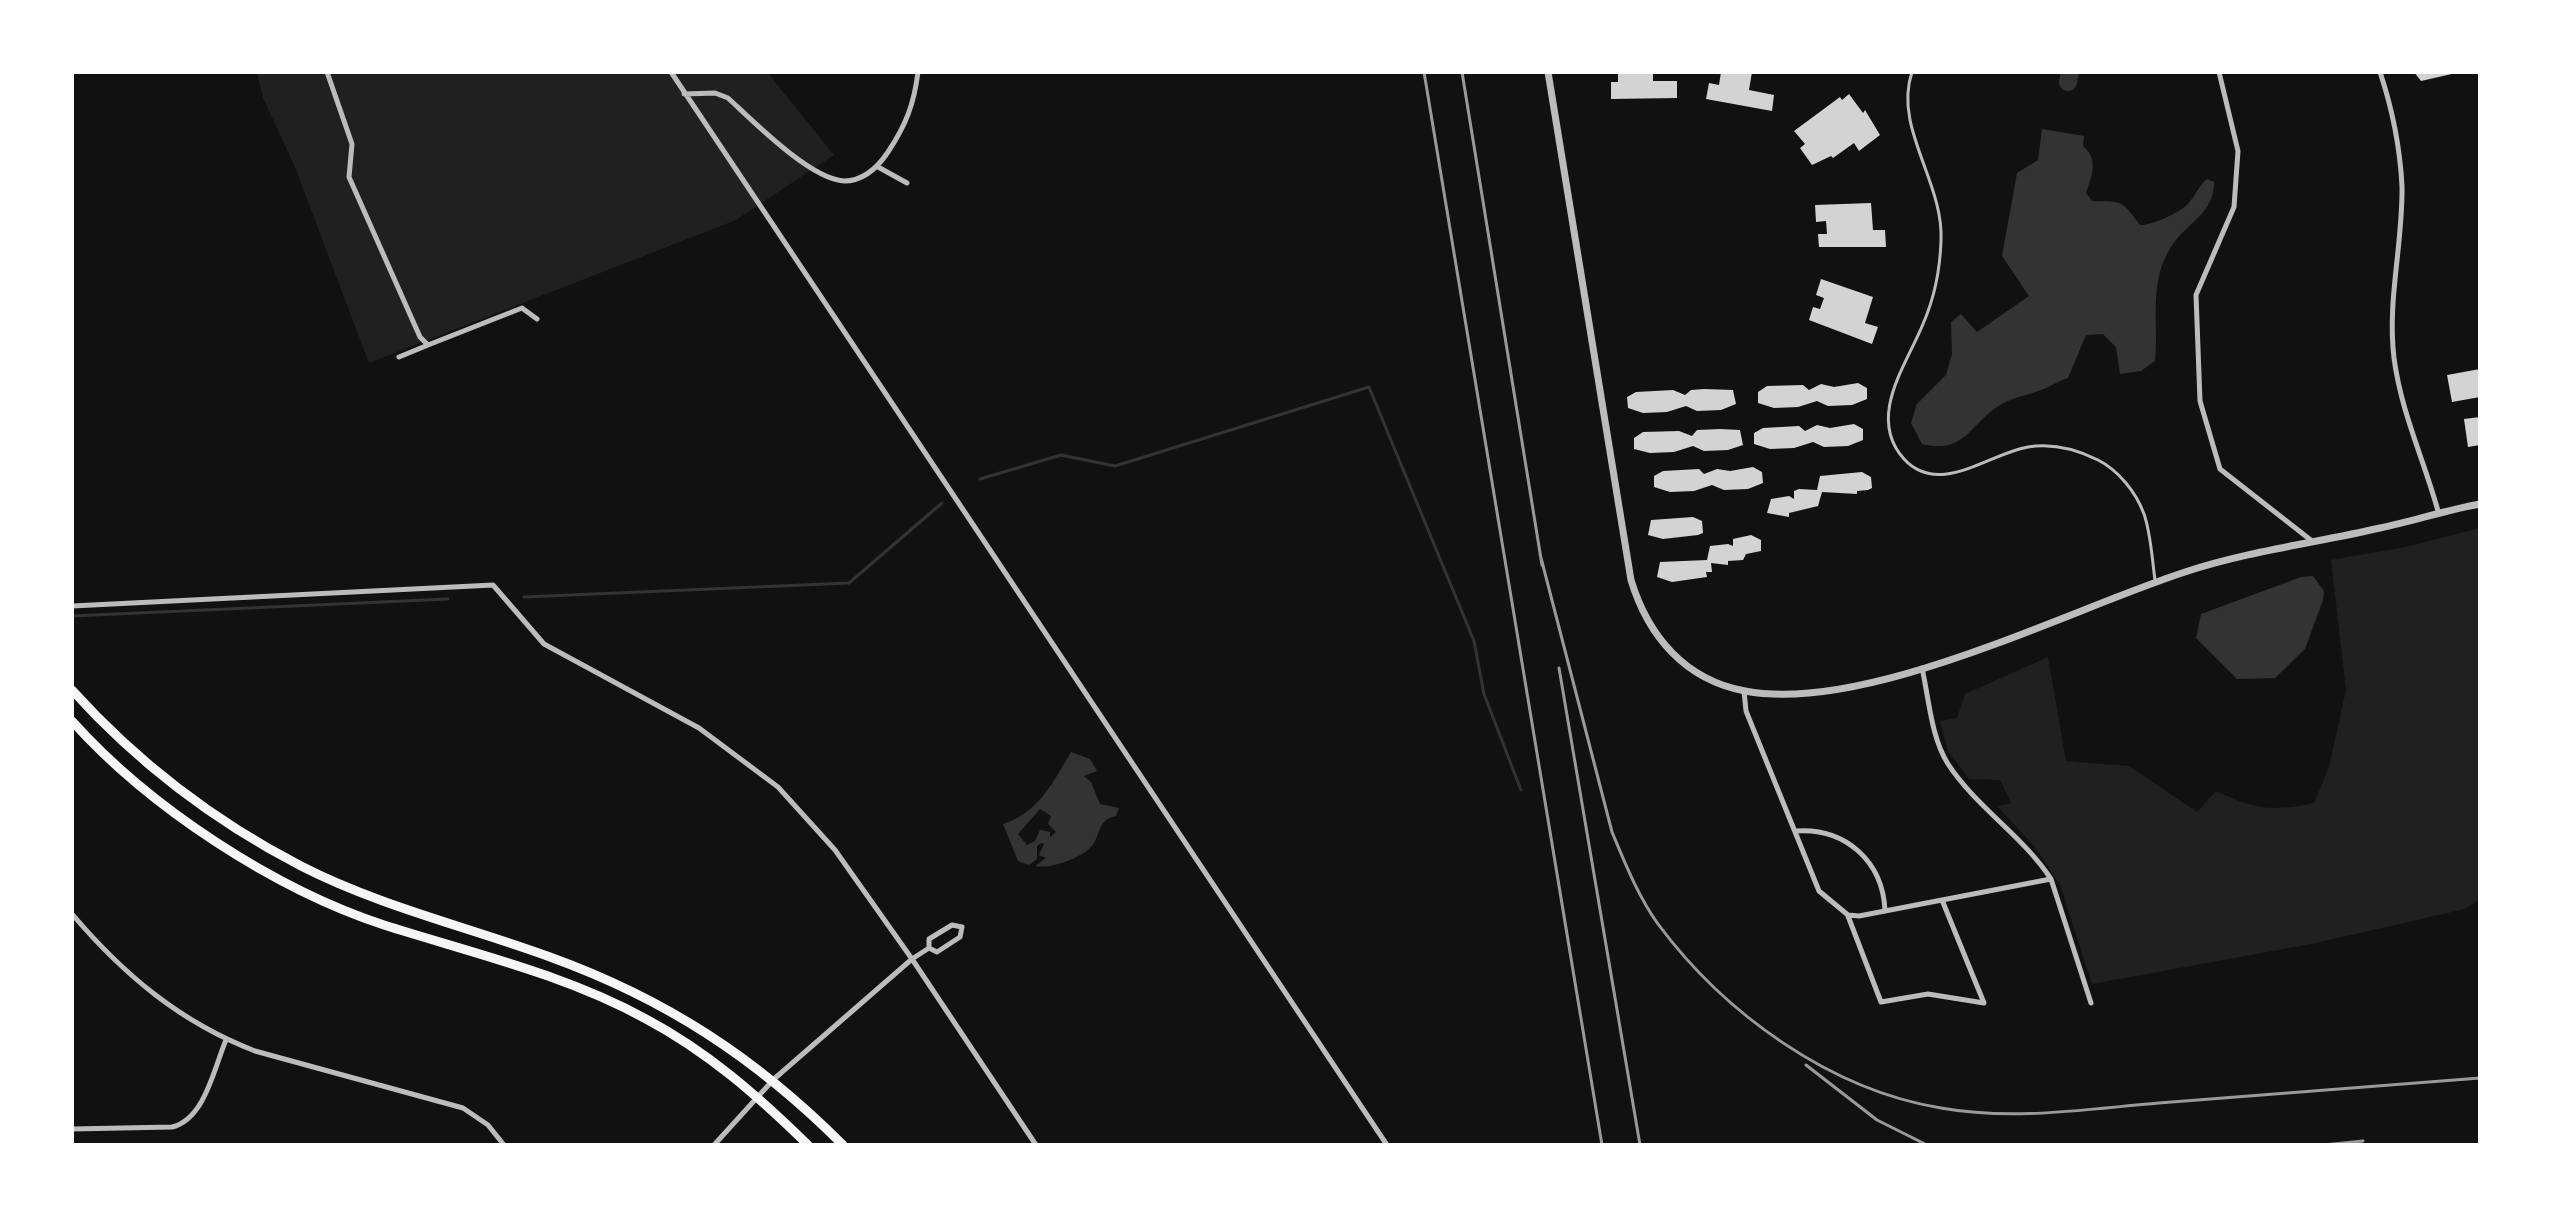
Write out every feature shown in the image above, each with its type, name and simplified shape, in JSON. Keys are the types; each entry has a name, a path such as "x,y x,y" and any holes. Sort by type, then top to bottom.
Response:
{"main road":[{"path":"72,690 136,755 183,793 300,865 341,884 603,978 695,1026 774,1079 843,1145"},
{"path":"72,721 124,772 174,810 290,884 382,924 546,974 597,995 686,1042 757,1096 808,1145"}],"street":[{"path":"327,72 352,144 349,177 416,332 428,345"},
{"path":"671,72 774,221 1387,1145"},
{"path":"684,94 715,93 728,98 784,146 825,175 844,181 865,175 878,167 907,123 918,72"},
{"path":"1548,72 1623,536 1638,602 1647,622 1678,660 1709,679 1744,691 1791,694 1835,688 1963,655 2156,582 2237,557 2382,528 2438,511 2480,504"},
{"path":"2219,72 2233,121 2237,162 2234,207 2196,295 2200,401 2220,469 2312,541"},
{"path":"2380,72 2390,103 2402,187 2394,282 2394,358 2408,425 2438,511"},
{"path":"878,167 907,183"},
{"path":"399,357 522,308 537,319"},
{"path":"72,606 493,585 544,644 699,728 778,787 835,850 1036,1145"},
{"path":"1922,667 1938,739 1947,762 1981,806 2032,850 2051,879 2091,1003"},
{"path":"1744,691 1746,711 1819,891 1848,915 1881,1002 1928,994 1984,1003 1942,900"},
{"path":"1795,831 1827,833 1855,847 1875,870 1885,911"},
{"path":"1848,915 1885,911 2051,879"},
{"path":"72,914 145,989 181,1015 226,1040 255,1051 463,1108 488,1125 504,1145"},
{"path":"952,925 962,927 960,937 937,952 929,948 929,939 952,925"},
{"path":"714,1145 774,1079 912,959 929,948"},
{"path":"72,1129 165,1127 184,1123 197,1109 226,1040"}],"lane":[{"path":"1912,72 1906,90 1906,108 1937,205 1941,238 1939,266 1924,323 1893,387 1888,417 1895,446 1913,467 1936,475 1966,469 2031,446 2079,450 2106,464 2127,484 2144,513 2156,582"}],"shaded area":[{"path":"257,72 767,72 834,155 736,220 369,363 295,167 263,98"},
{"path":"2042,129 2084,136 2083,146 2093,162 2086,193 2092,201 2120,203 2140,225 2178,212 2207,179 2214,182 2210,202 2171,247 2159,274 2155,361 2141,371 2120,374 2116,347 2103,334 2086,335 2068,378 2002,404 1957,442 1936,446 1922,444 1911,423 1917,404 1946,375 1952,354 1951,322 1961,314 1977,332 2029,296 2002,256 2017,173 2038,160"},
{"path":"2480,528 2480,899 2465,909 2311,944 2092,984 2060,885 2035,847 1997,806 2011,803 2000,780 1969,779 1948,751 1940,721 1957,718 1965,694 2048,657 2066,761 2129,766 2197,812 2216,791 2264,807 2314,803 2329,767 2346,690 2331,560 2406,547"},
{"path":"2313,576 2324,591 2305,649 2275,678 2237,679 2196,638 2201,614 2301,577"},
{"path":"1071,752 1090,759 1097,771 1084,776 1091,782 1100,804 1119,808 1116,816 1105,821 1089,849 1071,860 1056,865 1035,866 1046,858 1039,855 1044,844 1041,843 1037,846 1037,859 1029,865 1018,861 1003,824 1035,805","holes":["1040,809 1051,816 1048,824 1056,832 1050,837 1050,832 1040,830 1035,841 1027,845 1018,834"]}],"building":[{"path":"1618,72 1653,72 1653,81 1677,81 1677,98 1611,99 1611,82 1618,82"},
{"path":"1721,72 1752,72 1749,90 1774,95 1772,111 1706,99 1709,83 1719,85"},
{"path":"2414,72 2456,72 2456,73 2421,81"},
{"path":"1849,94 1863,113 1865,110 1880,135 1859,151 1854,143 1833,158 1831,156 1812,165 1800,148 1805,144 1794,131 1840,97 1842,100"},
{"path":"1871,203 1873,230 1885,230 1886,247 1819,247 1818,234 1827,234 1826,221 1816,222 1815,205"},
{"path":"1821,279 1873,297 1865,323 1878,327 1872,344 1809,320 1813,307 1820,309 1824,298 1816,295"},
{"path":"2480,369 2480,397 2452,402 2447,375"},
{"path":"1858,383 1867,388 1867,399 1852,405 1828,406 1817,401 1798,407 1774,408 1758,403 1758,392 1767,386 1803,385 1809,390 1821,384 1834,387"},
{"path":"1673,390 1685,395 1691,390 1733,390 1736,404 1721,410 1697,411 1686,406 1667,412 1643,413 1628,408 1627,397 1636,392"},
{"path":"2480,417 2480,445 2468,447 2464,419"},
{"path":"1854,424 1863,429 1863,440 1848,446 1824,447 1813,442 1794,448 1770,449 1754,444 1754,433 1763,428 1799,426 1805,431 1817,425 1830,428"},
{"path":"1697,430 1740,430 1743,445 1728,450 1704,451 1693,446 1674,452 1650,453 1634,449 1634,438 1643,432 1679,431 1692,436"},
{"path":"1753,467 1762,472 1763,483 1748,489 1724,490 1712,485 1694,491 1670,492 1654,487 1654,476 1663,471 1699,469 1704,474 1717,469 1730,471"},
{"path":"1862,472 1871,477 1872,488 1868,490 1857,491 1857,494 1822,492 1818,506 1789,513 1789,517 1767,513 1771,499 1789,496 1794,499 1794,491 1799,489 1817,490 1820,476"},
{"path":"1693,517 1702,521 1703,533 1663,539 1648,535 1651,520"},
{"path":"1751,535 1761,540 1761,551 1746,554 1743,560 1728,561 1728,565 1711,563 1712,572 1706,572 1707,577 1672,582 1657,577 1660,562 1707,560 1710,546 1733,546 1733,539"}],"waterway":[{"path":"2068,82 2070,72"},
{"path":"980,479 1061,455 1115,466 1369,387 1474,641 1484,694 1521,790"},
{"path":"524,597 849,583 942,503"},
{"path":"72,616 448,599"}],"railway":[{"path":"1424,72 1602,1145"},
{"path":"1462,72 1542,565"},
{"path":"1540,554 1612,832 1644,902 1658,924 1714,988 1747,1017 1820,1065 1900,1099 1941,1108 1996,1114 2078,1111 2480,1078"},
{"path":"1559,668 1640,1145"},
{"path":"1806,1065 1877,1120 1927,1145"},
{"path":"2324,1145 2363,1141"}]}
